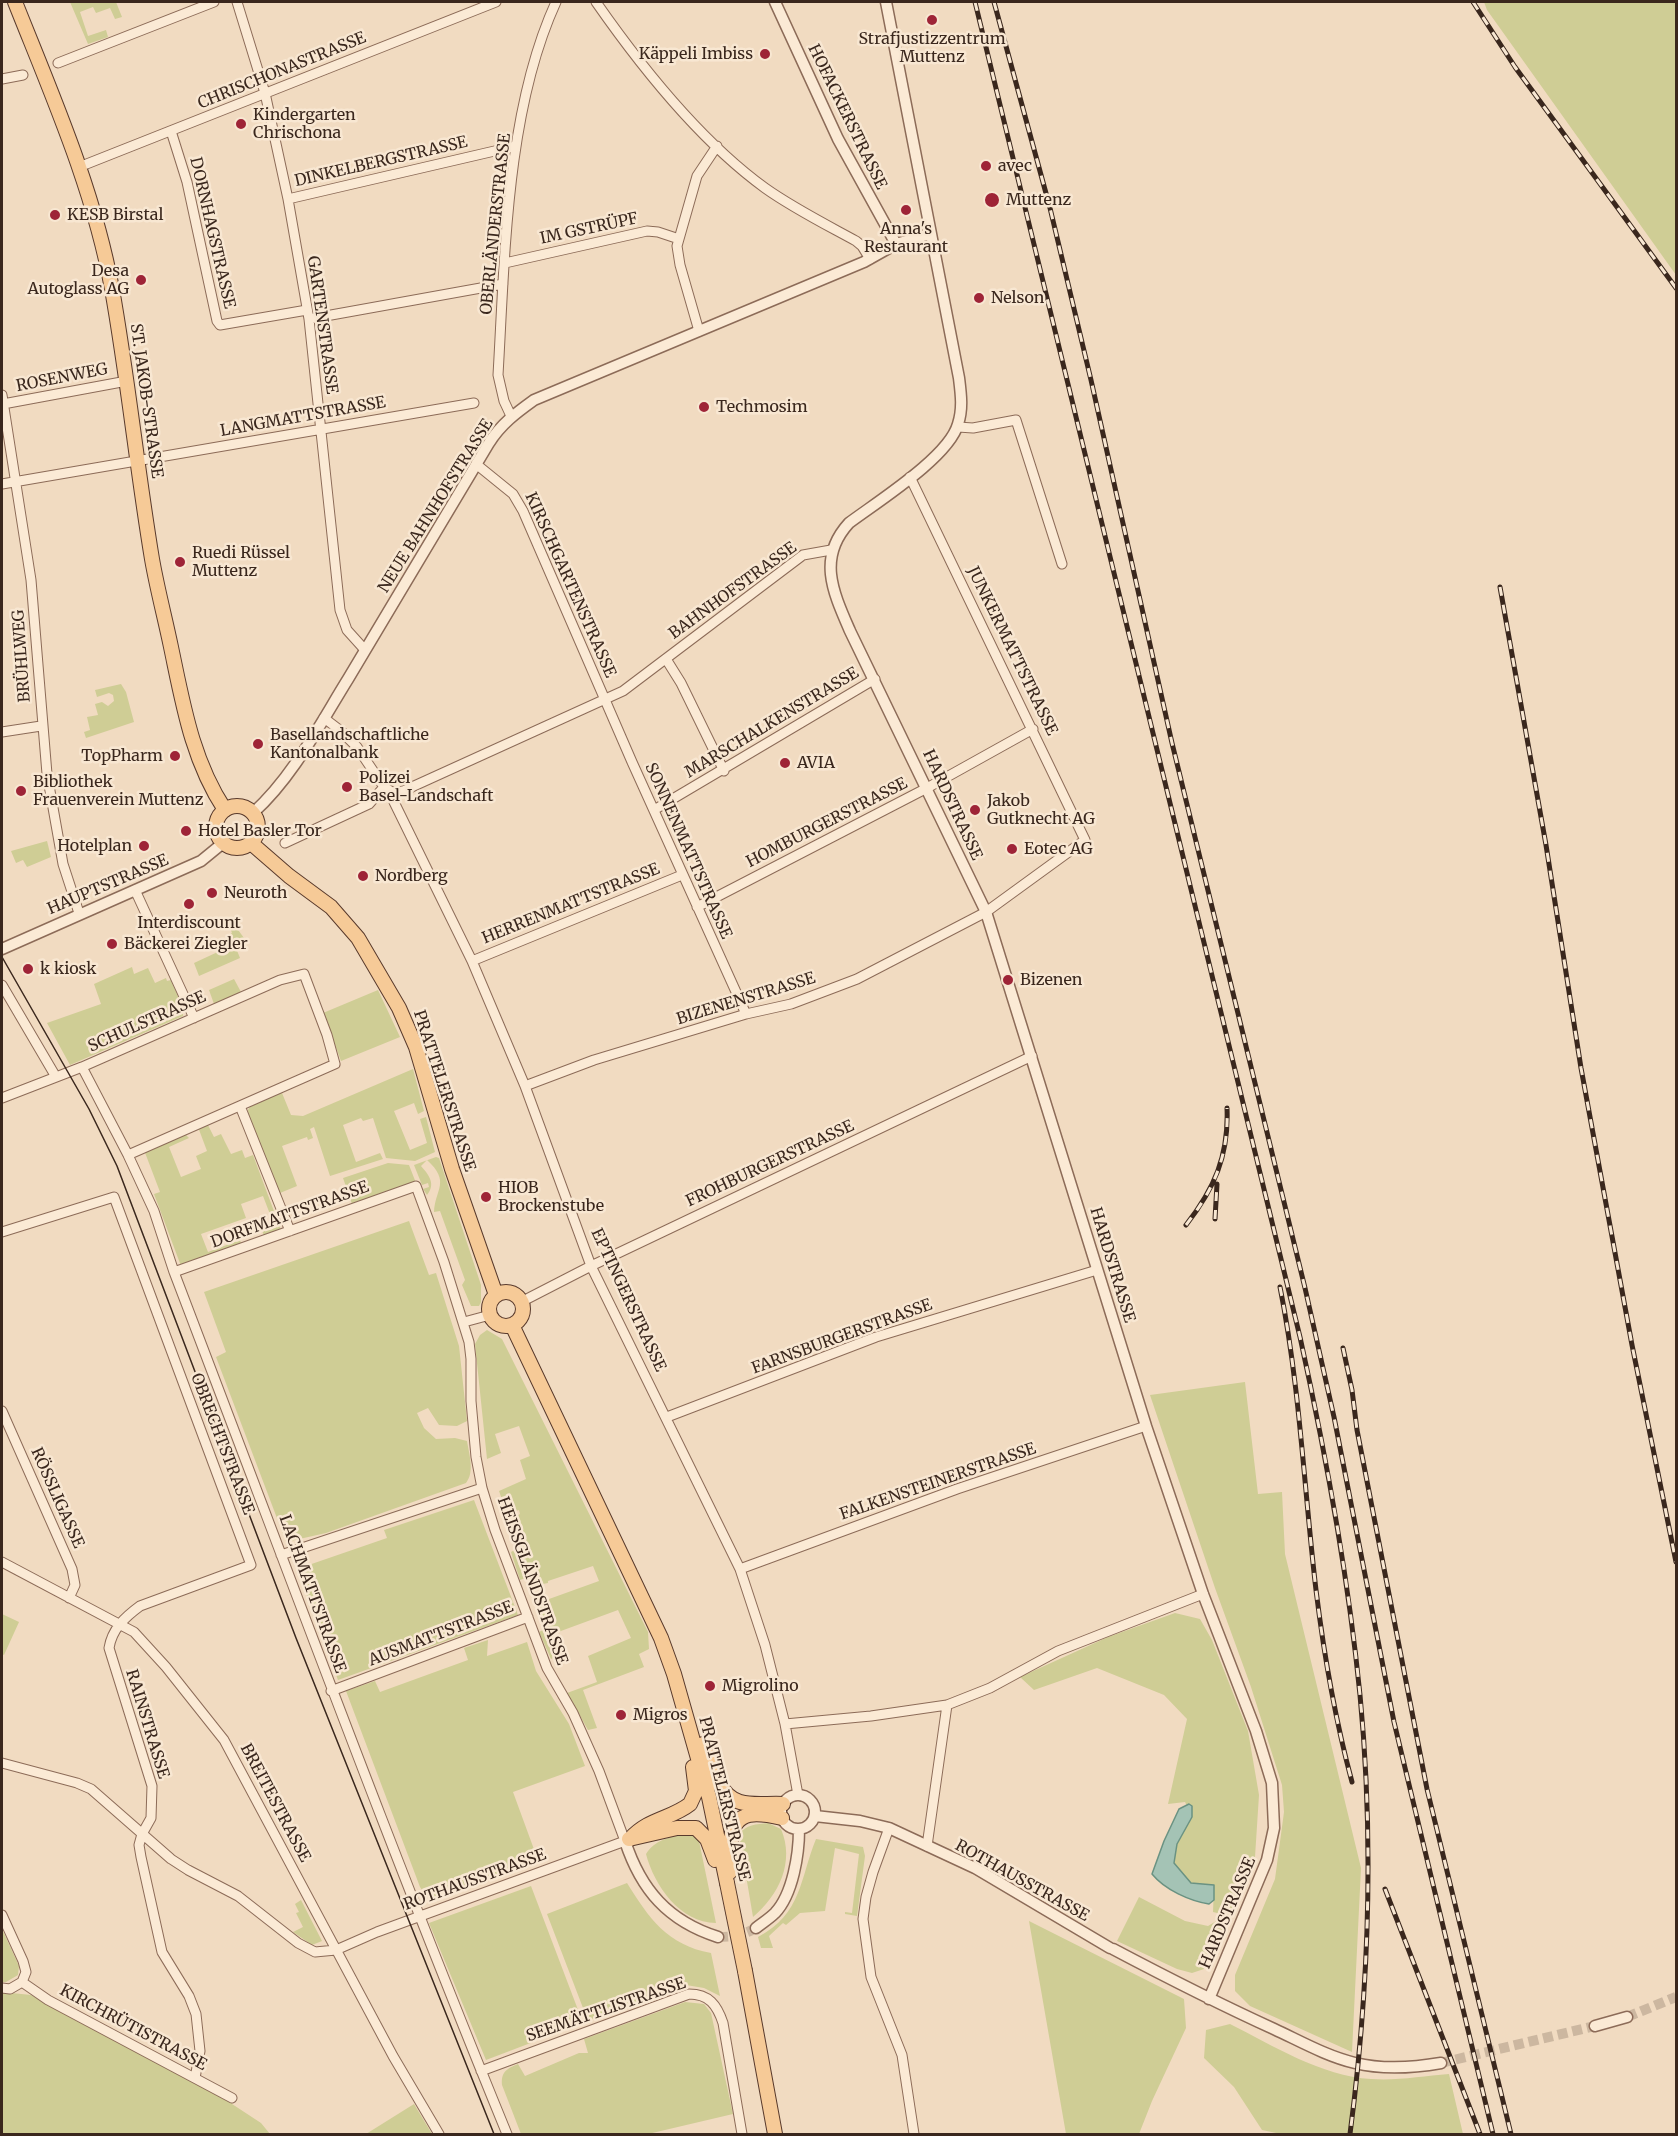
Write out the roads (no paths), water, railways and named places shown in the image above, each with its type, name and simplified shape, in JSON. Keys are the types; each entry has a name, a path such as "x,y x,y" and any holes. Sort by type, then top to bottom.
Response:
{"main road":[{"name":"ST. JAKOB-STRASSE","path":"15,2 79,167 102,245 112,288 127,381 152,560 188,727 196,755 225,810"},
{"path":"230,807 242,807 252,813 256,818 258,832 251,843 246,847 234,848 223,843 216,826 217,819 225,810 230,807"},
{"name":"PRATTELERSTRASSE","path":"251,843 289,876 331,907 358,938 399,1008 416,1047 452,1169 496,1295"},
{"path":"510,1293 521,1302 522,1313 512,1325 502,1326 490,1316 490,1304 496,1295 510,1293"},
{"name":"PRATTELERSTRASSE","path":"512,1325 651,1617 674,1674 709,1797 745,1971 775,2134"},
{"path":"674,1674 724,1791 731,1799 741,1803 783,1811"},
{"path":"627,1840 648,1823 687,1806 696,1791 696,1780 674,1674"},
{"path":"727,1883 731,1864 731,1837 734,1826 740,1818 783,1811"},
{"path":"627,1840 677,1828 696,1828 707,1839 727,1883"}],"street":[{"path":"58,63 214,2"},
{"name":"GARTENSTRASSE","path":"237,2 265,93 288,199 308,314 342,621 365,650"},
{"name":"CHRISCHONASTRASSE","path":"79,167 496,2"},
{"name":"OBERLÄNDERSTRASSE","path":"511,416 504,401 498,375 503,284 516,146 535,55 556,2"},
{"path":"596,2 657,83 740,168 784,201 856,241 870,259"},
{"name":"HOFACKERSTRASSE","path":"776,2 838,139 896,244"},
{"path":"831,550 839,534 849,523 932,460 952,438 958,427 962,410 959,378 885,2"},
{"path":"2,79 23,75"},
{"name":"DORNHAGSTRASSE","path":"171,131 187,182 217,321 220,325 308,314"},
{"name":"DINKELBERGSTRASSE","path":"288,199 516,146"},
{"path":"699,331 677,253 698,176 717,146"},
{"name":"IM GSTRÜPF","path":"505,263 647,231 679,239"},
{"name":"NEUE BAHNHOFSTRASSE","path":"252,813 291,769 497,430 511,416 534,400 870,259 896,244 930,234"},
{"path":"308,314 503,284"},
{"name":"ROSENWEG","path":"2,399 127,381"},
{"name":"BRÜHLWEG","path":"2,399 31,580 41,726 47,774 63,864 79,913"},
{"name":"LANGMATTSTRASSE","path":"2,484 474,403"},
{"path":"958,427 973,428 1016,420 1062,564"},
{"name":"KIRSCHGARTENSTRASSE","path":"476,464 513,494 523,511 605,699"},
{"name":"JUNKERMATTSTRASSE","path":"910,477 1085,840"},
{"name":"BAHNHOFSTRASSE","path":"394,792 404,791 623,691 803,555 831,550"},
{"name":"HARDSTRASSE","path":"831,550 831,582 837,601 986,912 1146,1426 1203,1594 1256,1731 1272,1783 1274,1828 1267,1860 1209,1999"},
{"path":"666,659 681,683 724,771"},
{"name":"MARSCHALKENSTRASSE","path":"654,810 724,771 875,679"},
{"name":"SONNENMATTSTRASSE","path":"605,699 746,1014"},
{"path":"324,718 357,747 384,787 394,792"},
{"path":"2,732 41,726"},
{"name":"HOMBURGERSTRASSE","path":"697,907 927,788 1033,729"},
{"path":"285,843 369,804 384,787"},
{"name":"EPTINGERSTRASSE","path":"394,792 394,802 472,961 525,1086 591,1266 740,1569 765,1645 798,1795"},
{"name":"BIZENENSTRASSE","path":"525,1086 594,1060 746,1014 791,1004 857,979 986,912 1085,840"},
{"name":"HAUPTSTRASSE","path":"2,949 201,861 223,843"},
{"name":"HERRENMATTSTRASSE","path":"472,961 682,875"},
{"path":"135,890 194,1018"},
{"name":"SCHULSTRASSE","path":"2,1098 82,1067 280,980 304,974 327,1035 335,1064 240,1106"},
{"path":"2,985 56,1077"},
{"name":"FROHBURGERSTRASSE","path":"521,1302 591,1266 1032,1056"},
{"name":"LACHMATTSTRASSE","path":"82,1067 154,1211 174,1272 332,1691 419,1917 507,2134"},
{"path":"128,1155 240,1106 290,1231"},
{"name":"DORFMATTSTRASSE","path":"174,1272 416,1186"},
{"name":"HEISSGLÄNDSTRASSE","path":"416,1186 464,1322 471,1359 471,1401 476,1457 482,1488 495,1530 547,1668 573,1713 627,1840 630,1856 645,1886 661,1906 691,1928 718,1937"},
{"name":"OBRECHTSTRASSE","path":"2,1232 114,1197 251,1565 140,1605 120,1624"},
{"name":"FARNSBURGERSTRASSE","path":"667,1417 876,1337 1097,1270"},
{"path":"464,1322 490,1316"},
{"name":"RÖSSLIGASSE","path":"2,1411 72,1569 75,1585 69,1598"},
{"name":"FALKENSTEINERSTRASSE","path":"740,1569 957,1489 1146,1426"},
{"path":"281,1555 482,1488"},
{"name":"BREITESTRASSE","path":"2,1562 134,1632 198,1705 224,1740 393,2056 439,2134"},
{"path":"784,1724 871,1716 947,1705 990,1688 1058,1651 1203,1594"},
{"name":"AUSMATTSTRASSE","path":"332,1691 528,1617"},
{"name":"RAINSTRASSE","path":"120,1624 110,1636 108,1648 152,1786 151,1818 139,1845 162,1952 189,1996 196,2014 200,2051 195,2078"},
{"path":"927,1846 947,1705"},
{"path":"2,1763 77,1783 91,1789 142,1834 188,1870 238,1896 298,1943 315,1952 336,1950"},
{"path":"798,1795 808,1798 814,1806 814,1816 809,1825 799,1829 789,1826 783,1811 789,1798 798,1795"},
{"name":"ROTHAUSSTRASSE","path":"814,1816 860,1821 889,1828 975,1868 1111,1949 1209,1999 1327,2054 1354,2063 1402,2069 1442,2064"},
{"path":"889,1828 873,1872 863,1919 871,1977 900,2047 914,2134"},
{"path":"756,1928 776,1912 788,1889 799,1849 799,1829"},
{"name":"ROTHAUSSTRASSE","path":"336,1950 627,1840"},
{"path":"2,1915 26,1972 21,1982 10,1989 2,1988"},
{"name":"KIRCHRÜTISTRASSE","path":"21,1982 48,2001 232,2098"},
{"name":"SEEMÄTTLISTRASSE","path":"481,2071 689,1994 698,1994 714,2003 723,2023 742,2134"},
{"path":"1595,2026 1627,2016"}],"tunnel":[{"path":"718,1937 738,1935 756,1928"},
{"path":"1627,2017 1676,1997"},
{"path":"1441,2063 1595,2026"}],"tram line":[{"path":"2,957 89,1109 117,1166 296,1638 494,2134"}],"railway":[{"path":"975,2 1300,1337 1335,1515 1360,1695 1367,1805 1365,1970 1362,2025 1350,2134"},
{"path":"994,2 1050,208 1172,743 1305,1288 1334,1417 1394,1722 1493,2134"},
{"path":"1473,2 1515,67 1676,288"},
{"path":"1500,587 1546,845 1581,1068 1632,1345 1676,1562"},
{"path":"1186,1225 1196,1212 1218,1171 1225,1141 1227,1108"},
{"path":"1215,1219 1217,1184"},
{"path":"1280,1287 1297,1400 1323,1639 1335,1711 1352,1782"},
{"path":"1343,1348 1427,1789 1511,2134"},
{"path":"1385,1889 1480,2134"}],"place":[{"name":"Strafjustizzentrum Muttenz","path":"932,20"},
{"name":"Käppeli Imbiss","path":"765,54"},
{"name":"Kindergarten Chrischona","path":"241,124"},
{"name":"avec","path":"986,166"},
{"name":"Muttenz","path":"992,200"},
{"name":"Anna's Restaurant","path":"906,210"},
{"name":"KESB Birstal","path":"55,215"},
{"name":"Desa Autoglass AG","path":"141,280"},
{"name":"Nelson","path":"979,298"},
{"name":"Techmosim","path":"704,407"},
{"name":"Ruedi Rüssel Muttenz","path":"180,562"},
{"name":"Basellandschaftliche Kantonalbank","path":"258,744"},
{"name":"TopPharm","path":"175,756"},
{"name":"AVIA","path":"785,763"},
{"name":"Polizei Basel-Landschaft","path":"347,787"},
{"name":"Bibliothek Frauenverein Muttenz","path":"21,791"},
{"name":"Jakob Gutknecht AG","path":"975,810"},
{"name":"Hotel Basler Tor","path":"186,831"},
{"name":"Hotelplan","path":"144,846"},
{"name":"Eotec AG","path":"1012,849"},
{"name":"Nordberg","path":"363,876"},
{"name":"Neuroth","path":"212,893"},
{"name":"Interdiscount","path":"189,904"},
{"name":"Bäckerei Ziegler","path":"112,944"},
{"name":"k kiosk","path":"28,969"},
{"name":"Bizenen","path":"1008,980"},
{"name":"HIOB Brockenstube","path":"486,1197"},
{"name":"Migrolino","path":"710,1686"},
{"name":"Migros","path":"621,1715"}]}
